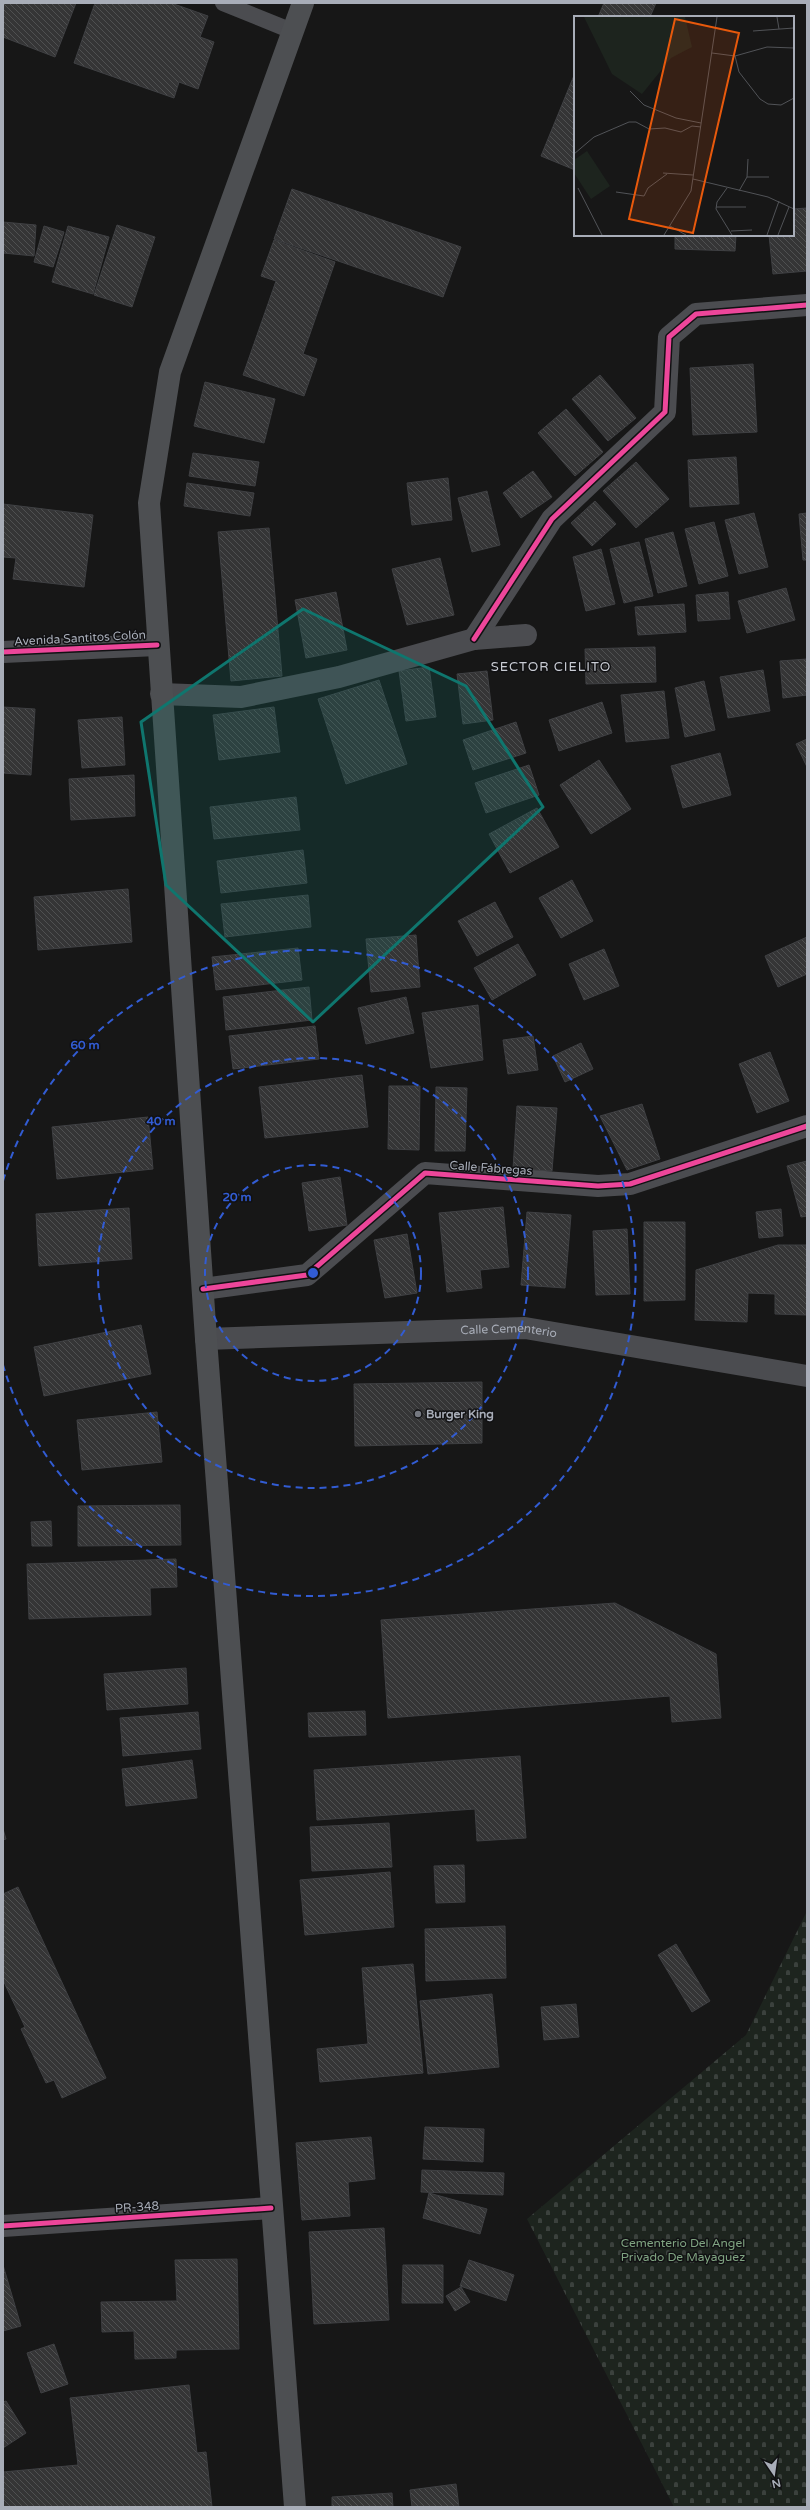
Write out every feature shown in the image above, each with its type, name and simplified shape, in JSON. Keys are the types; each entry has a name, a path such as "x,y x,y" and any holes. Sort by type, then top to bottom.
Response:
{"main road":[{"path":"295,2507 271,2208 206,1339 157,645 149,503 170,372 303,3"}],"street":[{"path":"474,639 552,519 665,412 669,337 696,314 807,305"},
{"path":"161,694 241,697 339,677 474,639 526,635"},
{"name":"Avenida Santitos Colón","path":"3,652 157,645"},
{"name":"Calle Fábregas","path":"203,1289 307,1275 425,1173 598,1186 630,1184 807,1126"},
{"name":"Calle Cementerio","path":"206,1339 525,1328 807,1376"},
{"name":"PR-348","path":"3,2226 271,2208"}],"lane":[{"path":"223,3 292,31"}],"highlighted area":[{"path":"303,609 466,686 543,807 313,1022 166,885 141,722"}],"green space":[{"name":"Cementerio Del Angel Privado De Mayaguez","path":"807,1911 807,2507 674,2507 527,2219 746,2035"}],"building":[{"path":"3,3 76,3 55,57 3,37"},
{"path":"95,3 171,3 208,16 200,37 214,42 198,89 179,82 174,98 74,63"},
{"path":"604,3 656,3 650,16 598,16"},
{"path":"574,75 574,170 541,156"},
{"path":"292,189 461,247 443,297 274,239"},
{"path":"807,208 807,271 773,274 769,236 794,236 794,209"},
{"path":"3,222 36,225 34,256 3,253"},
{"path":"117,225 155,237 132,307 94,295"},
{"path":"44,226 64,232 53,267 34,262"},
{"path":"68,226 109,237 93,294 52,282"},
{"path":"675,236 736,236 735,251 675,249"},
{"path":"274,240 335,262 303,354 317,359 304,396 243,375 276,281 261,276"},
{"path":"753,364 757,432 693,435 690,368"},
{"path":"600,375 636,418 608,441 572,399"},
{"path":"205,382 275,399 264,443 194,426"},
{"path":"566,409 603,452 575,476 538,433"},
{"path":"193,453 259,462 255,486 189,476"},
{"path":"736,457 739,504 690,507 688,460"},
{"path":"636,462 669,499 636,528 603,491"},
{"path":"533,471 552,497 521,518 503,493"},
{"path":"448,478 452,520 412,525 407,483"},
{"path":"187,483 254,493 250,516 184,506"},
{"path":"487,491 500,545 472,552 458,498"},
{"path":"595,501 616,524 592,546 571,523"},
{"path":"3,504 93,515 84,587 13,579 16,558 3,557"},
{"path":"754,513 768,567 739,574 725,520"},
{"path":"807,513 807,560 803,560 799,514"},
{"path":"714,522 728,576 699,584 685,529"},
{"path":"269,528 282,676 231,681 218,532"},
{"path":"673,532 687,586 658,593 645,539"},
{"path":"639,542 653,596 624,603 610,549"},
{"path":"601,549 615,604 586,611 573,557"},
{"path":"440,558 454,615 407,625 392,569"},
{"path":"786,588 795,620 747,633 738,601"},
{"path":"336,592 347,650 306,658 295,600"},
{"path":"728,592 730,619 698,621 696,595"},
{"path":"684,604 686,632 638,635 635,607"},
{"path":"655,647 656,682 586,684 585,649"},
{"path":"807,659 807,695 783,698 780,661"},
{"path":"429,667 436,717 406,721 399,671"},
{"path":"763,670 770,711 728,718 720,677"},
{"path":"487,671 493,720 463,724 457,674"},
{"path":"379,680 407,764 346,784 318,699"},
{"path":"704,681 715,730 685,737 675,688"},
{"path":"664,691 669,738 626,742 621,695"},
{"path":"602,702 612,733 559,751 549,720"},
{"path":"3,707 35,709 31,775 3,773"},
{"path":"274,707 280,752 219,760 213,715"},
{"path":"122,717 125,765 82,768 78,720"},
{"path":"516,722 526,753 473,770 463,740"},
{"path":"807,739 807,767 796,744"},
{"path":"720,753 731,795 683,808 671,766"},
{"path":"599,760 631,809 591,834 560,785"},
{"path":"529,765 539,795 486,813 475,783"},
{"path":"134,775 135,816 71,820 69,779"},
{"path":"296,797 300,830 214,839 210,807"},
{"path":"537,808 559,847 510,873 489,834"},
{"path":"303,850 307,883 221,893 217,861"},
{"path":"572,880 593,921 561,938 539,898"},
{"path":"128,889 132,942 38,950 34,897"},
{"path":"308,895 311,927 225,937 221,904"},
{"path":"495,902 513,937 477,956 458,921"},
{"path":"416,935 420,987 371,992 366,939"},
{"path":"807,937 807,974 778,987 765,956"},
{"path":"518,944 536,975 492,1000 474,968"},
{"path":"298,948 302,980 216,990 212,957"},
{"path":"604,949 619,986 584,1000 569,964"},
{"path":"309,987 312,1020 226,1030 223,997"},
{"path":"406,997 414,1033 366,1044 358,1008"},
{"path":"478,1005 483,1060 431,1068 422,1013"},
{"path":"315,1026 319,1059 233,1069 229,1036"},
{"path":"533,1036 538,1070 508,1074 503,1040"},
{"path":"581,1043 593,1069 565,1082 553,1056"},
{"path":"770,1052 789,1101 757,1113 739,1064"},
{"path":"362,1075 368,1127 265,1138 259,1087"},
{"path":"389,1086 420,1086 419,1150 388,1149"},
{"path":"436,1087 467,1088 465,1151 435,1151"},
{"path":"642,1104 660,1159 627,1170 600,1116"},
{"path":"517,1106 557,1108 552,1171 513,1169"},
{"path":"148,1117 153,1169 57,1179 52,1127"},
{"path":"807,1161 807,1216 801,1217 787,1166"},
{"path":"340,1177 347,1225 309,1231 302,1183"},
{"path":"503,1207 509,1267 480,1270 482,1288 447,1292 439,1213"},
{"path":"129,1208 132,1259 39,1266 36,1214"},
{"path":"781,1209 783,1236 759,1238 756,1212"},
{"path":"527,1212 571,1215 565,1288 521,1285"},
{"path":"644,1222 685,1222 685,1300 644,1301"},
{"path":"627,1229 630,1294 596,1295 593,1231"},
{"path":"407,1234 417,1293 385,1298 374,1240"},
{"path":"778,1245 807,1245 807,1315 775,1314 775,1294 748,1293 747,1322 695,1320 696,1270"},
{"path":"141,1325 151,1374 44,1396 34,1347"},
{"name":"Burger King","path":"482,1382 482,1443 355,1446 354,1384"},
{"path":"157,1412 162,1462 82,1470 77,1420"},
{"path":"180,1505 181,1545 78,1546 78,1506"},
{"path":"51,1521 52,1546 32,1546 31,1522"},
{"path":"176,1559 177,1587 150,1588 151,1615 29,1619 27,1564"},
{"path":"615,1603 716,1654 721,1718 672,1722 670,1696 388,1718 381,1620"},
{"path":"186,1668 188,1704 107,1710 104,1674"},
{"path":"365,1711 366,1735 309,1737 308,1713"},
{"path":"198,1712 201,1749 123,1756 120,1718"},
{"path":"520,1756 526,1838 477,1841 475,1809 317,1820 314,1770"},
{"path":"192,1760 197,1798 126,1806 122,1769"},
{"path":"389,1823 392,1867 312,1871 310,1827"},
{"path":"3,1829 6,1839 3,1840"},
{"path":"464,1865 465,1902 436,1903 434,1866"},
{"path":"390,1872 394,1927 305,1935 300,1880"},
{"path":"18,1887 106,2078 62,2098 54,2080 46,2083 21,2029 25,2027 3,1980 3,1894"},
{"path":"505,1926 506,1978 426,1981 425,1929"},
{"path":"676,1944 710,2001 692,2012 658,1955"},
{"path":"413,1964 423,2073 320,2082 317,2049 368,2044 362,1968"},
{"path":"492,1994 499,2067 428,2074 420,2001"},
{"path":"576,2004 579,2037 544,2040 541,2007"},
{"path":"425,2127 484,2129 483,2162 423,2159"},
{"path":"371,2137 375,2179 348,2182 350,2216 302,2220 296,2143"},
{"path":"422,2170 504,2173 503,2195 421,2192"},
{"path":"429,2193 487,2209 480,2234 423,2218"},
{"path":"384,2228 389,2320 314,2324 309,2232"},
{"path":"237,2259 239,2349 176,2350 176,2358 135,2359 134,2331 102,2332 101,2302 177,2301 175,2260"},
{"path":"469,2260 514,2275 506,2301 460,2286"},
{"path":"3,2265 21,2326 3,2331"},
{"path":"403,2265 443,2265 443,2303 402,2303"},
{"path":"461,2287 470,2302 455,2311 446,2296"},
{"path":"54,2344 68,2384 41,2393 27,2353"},
{"path":"189,2385 197,2453 206,2452 212,2507 3,2507 3,2472 78,2465 70,2398"},
{"path":"6,2401 26,2433 3,2448 3,2402"},
{"path":"456,2484 459,2507 412,2507 410,2490"},
{"path":"392,2493 393,2507 332,2507 332,2497"}],"cycle path":[{"path":"474,639 552,519 665,412 669,337 696,314 807,305"},
{"path":"3,652 157,645"},
{"path":"203,1289 307,1275 425,1173 598,1186 630,1184 807,1126"},
{"path":"3,2226 271,2208"}],"place":[{"name":"Burger King","path":"418,1414"}],"district":[{"name":"SECTOR CIELITO","path":"551,667"}]}
